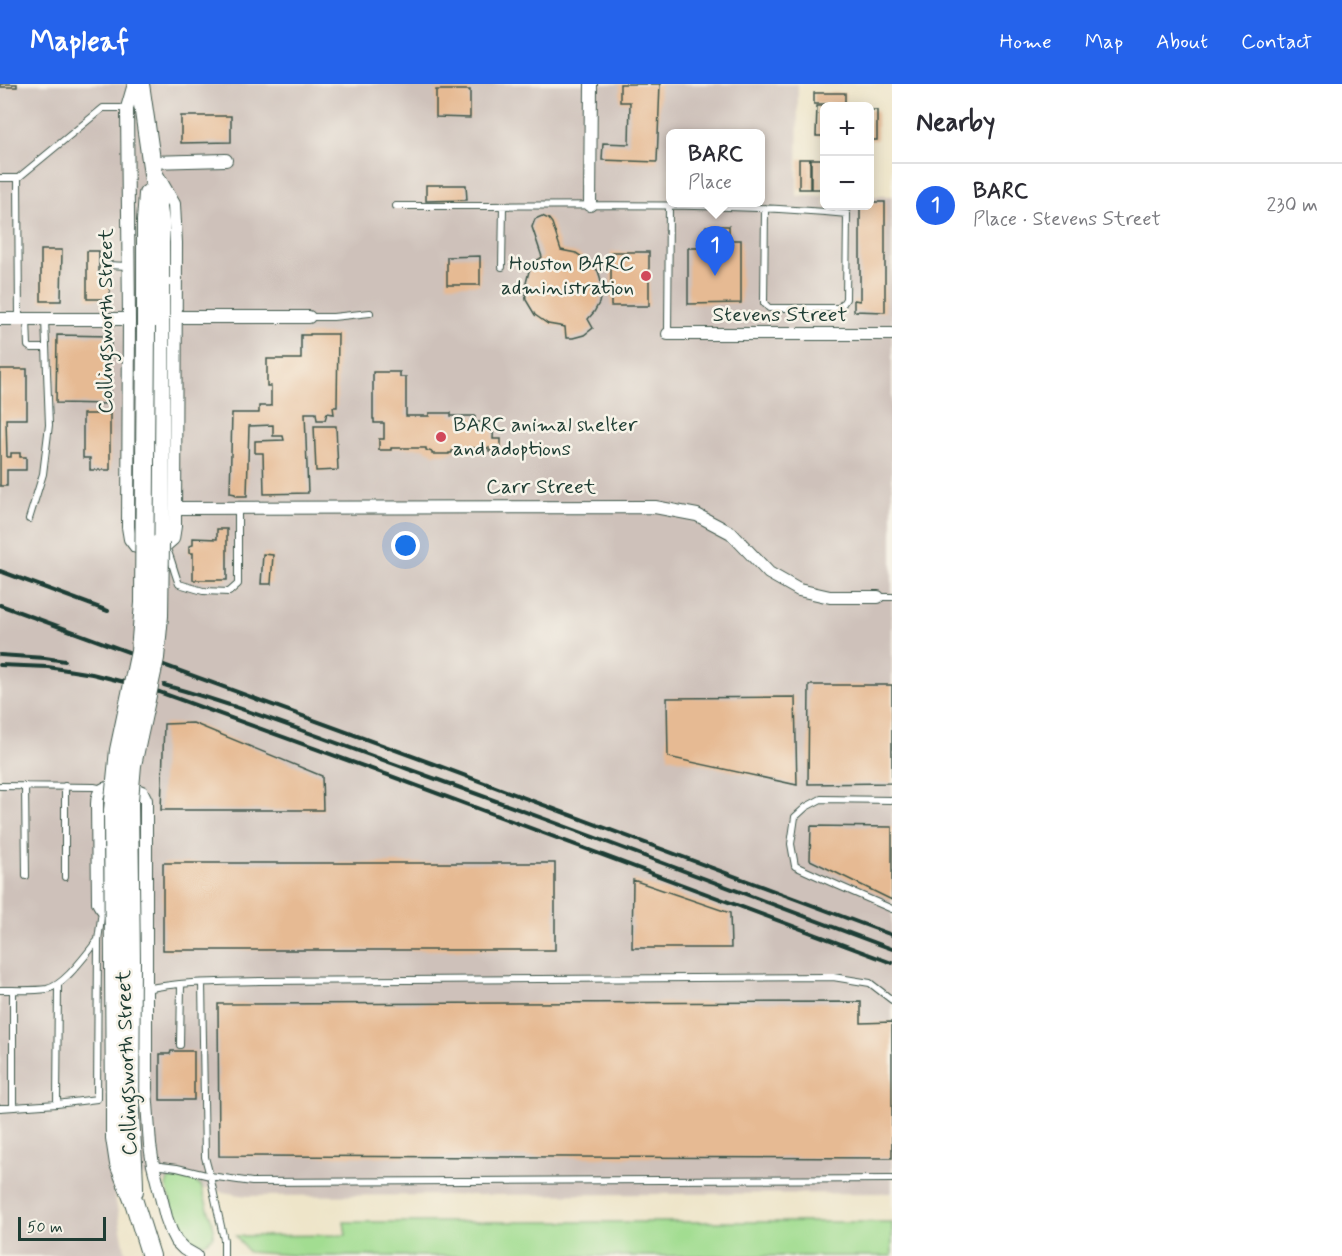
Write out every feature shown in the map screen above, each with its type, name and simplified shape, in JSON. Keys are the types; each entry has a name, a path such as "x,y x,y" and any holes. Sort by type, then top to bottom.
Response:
{"main road":[{"name":"Collingsworth Street","path":"140,84 150,162 146,221 153,322 144,603 140,651 119,750 113,810 122,1113 116,1138 119,1164 151,1256"}],"street":[{"name":"Collingsworth Street","path":"134,84 127,108 129,266 153,322 175,508 173,539 160,548 136,548 128,532 153,322 176,243 174,204 150,162"},
{"path":"590,205 591,84"},
{"path":"150,162 226,160"},
{"path":"0,319 153,322 309,317"},
{"name":"Stevens Street","path":"668,334 892,334"},
{"name":"Carr Street","path":"175,508 655,507 697,515 731,533 769,573 799,590 830,597 878,597"},
{"name":"Collingsworth Street","path":"103,789 134,789 142,792 146,800 148,1129 153,1165 171,1231 176,1241 196,1256"},
{"path":"103,789 97,804 100,907 107,914 134,926 146,925"}],"lane":[{"path":"0,178 18,178 103,108 127,108"},
{"path":"18,178 23,319 27,346 46,348"},
{"path":"396,206 666,206"},
{"path":"502,267 503,206"},
{"path":"668,334 669,207"},
{"path":"717,207 765,208 794,209 847,214 846,299 840,308 769,308 764,303 765,208"},
{"path":"107,265 129,266"},
{"path":"309,317 370,313"},
{"path":"29,519 43,474 49,425 45,319"},
{"path":"165,546 179,584 203,591 229,592 238,584 238,508"},
{"path":"878,597 892,597"},
{"path":"0,786 65,786 103,789"},
{"path":"25,786 26,876"},
{"path":"65,786 65,877"},
{"path":"892,800 821,799 806,807 795,817 791,844 795,866 892,909"},
{"path":"0,1108 97,1099 98,940 102,911"},
{"path":"0,990 48,989 58,985 98,940"},
{"path":"146,989 159,986 259,981 833,977 870,983 892,1000"},
{"path":"202,983 205,1157 224,1240 224,1256"},
{"path":"57,1104 58,985"},
{"path":"180,1045 181,985"},
{"path":"13,990 14,1107"},
{"path":"153,1165 252,1182 892,1179"}],"shaded area":[{"path":"0,84 798,84 797,196 820,196 820,210 874,210 874,196 892,196 892,1193 246,1196 176,1184 110,1168 126,1256 0,1256"}],"green space":[{"path":"177,1175 197,1181 197,1184 201,1186 214,1228 213,1236 205,1243 195,1242 188,1237 174,1215 166,1185 169,1179"},
{"path":"344,1222 892,1222 892,1256 306,1256 248,1252 236,1236 346,1235"}],"building":[{"path":"0,84 17,84 17,87 0,87"},
{"path":"620,84 660,84 657,162 602,160 603,143 629,144 630,102 620,102"},
{"path":"436,90 470,90 470,118 436,117"},
{"path":"814,93 845,93 845,102 814,104"},
{"path":"817,106 820,106 820,136 816,136"},
{"path":"874,110 877,110 877,140 874,140"},
{"path":"181,116 231,116 231,142 181,143"},
{"path":"799,159 810,159 810,189 799,189"},
{"path":"811,159 820,159 820,189 811,189"},
{"path":"426,185 466,185 467,200 426,201"},
{"path":"874,202 885,202 885,312 854,311 854,300 860,301 860,210 874,210"},
{"path":"542,216 552,223 561,250 576,253 598,271 602,289 599,303 588,319 593,328 584,335 566,338 565,327 548,324 535,315 526,300 525,287 529,271 542,257 532,227 535,219"},
{"path":"706,226 729,226 729,240 741,240 741,303 688,304 688,248 706,248"},
{"path":"41,250 62,250 61,301 41,301"},
{"path":"87,251 99,251 99,274 110,274 110,299 87,299"},
{"path":"611,252 649,252 649,306 611,306"},
{"path":"480,256 480,285 447,285 447,257"},
{"path":"338,334 337,407 333,407 334,414 327,413 325,420 317,420 316,413 305,413 308,493 264,494 263,453 255,453 255,441 284,440 283,436 273,436 273,425 249,426 247,496 236,496 230,493 232,413 259,413 259,406 271,406 271,386 267,386 267,359 301,359 301,335"},
{"path":"57,335 111,336 110,404 56,403"},
{"path":"0,369 27,369 27,419 6,419 7,457 11,457 11,453 20,453 20,457 26,457 26,470 7,470 7,486 0,486"},
{"path":"373,372 400,372 400,377 406,377 406,416 451,413 451,416 475,416 475,422 494,422 493,439 501,439 501,451 489,451 489,448 456,448 456,451 449,454 432,454 426,448 379,450 379,439 384,439 384,423 374,423 373,419"},
{"path":"83,414 110,414 110,470 90,470 90,458 83,458"},
{"path":"314,426 336,426 338,470 316,471"},
{"path":"217,529 227,529 227,580 193,580 193,553 189,553 189,546 193,545 193,538 217,539"},
{"path":"263,554 273,555 271,584 261,584"},
{"path":"809,685 892,685 892,783 808,784"},
{"path":"795,697 797,785 668,757 667,698"},
{"path":"193,723 322,776 323,810 161,810 164,724"},
{"path":"811,826 892,827 892,900 810,860"},
{"path":"163,863 555,863 555,950 163,950"},
{"path":"633,880 730,913 731,948 632,948"},
{"path":"861,1002 861,1023 892,1022 892,1158 219,1156 218,1004"},
{"path":"171,1051 194,1051 194,1100 160,1100 160,1054 170,1054"}],"railway":[{"path":"0,571 108,611"},
{"path":"0,605 892,935"},
{"path":"0,655 65,661"},
{"path":"0,665 48,667 92,674 148,688 892,963"},
{"path":"164,685 317,736 892,949"}],"place":[{"name":"Houston BARC administration","path":"646,276"},
{"name":"BARC","path":"715,276"},
{"name":"BARC animal shelter and adoptions","path":"441,437"}]}
